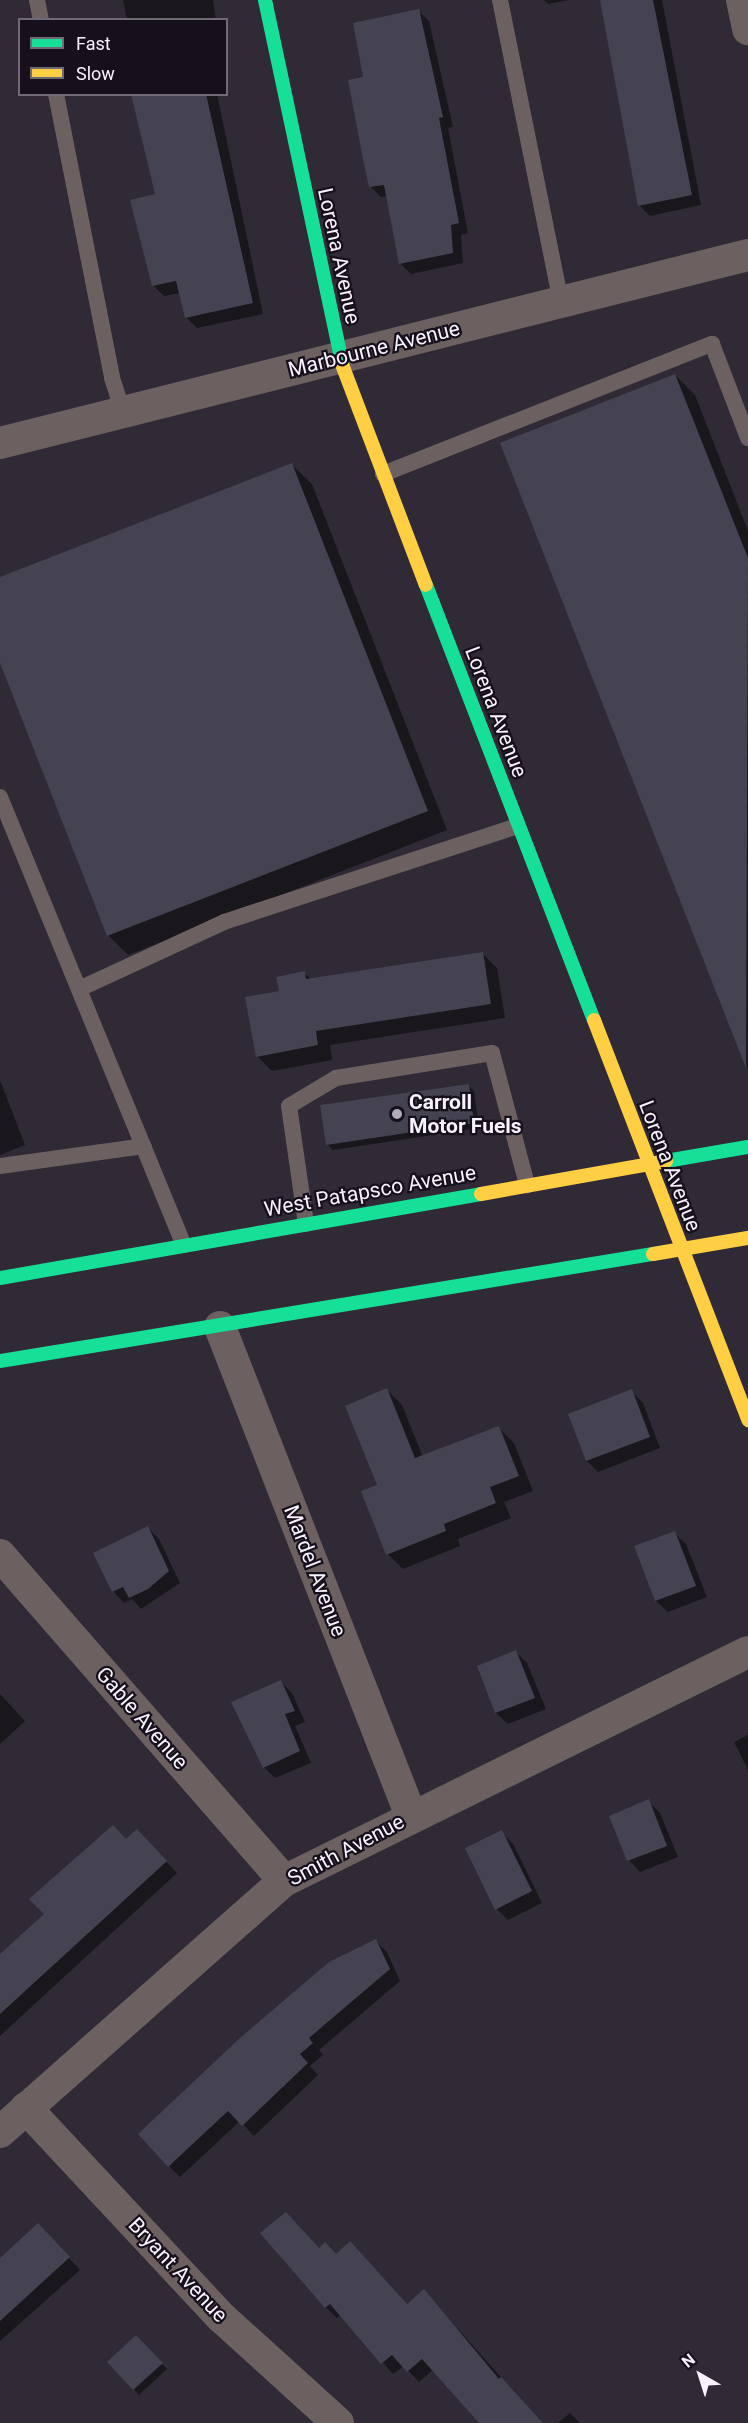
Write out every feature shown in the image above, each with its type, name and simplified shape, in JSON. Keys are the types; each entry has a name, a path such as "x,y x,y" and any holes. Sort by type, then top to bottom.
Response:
{"main road":[{"name":"Lorena Avenue","path":"266,0 339,358 646,1164 748,1420"},
{"name":"West Patapsco Avenue","path":"0,1278 748,1147"},
{"path":"0,1361 220,1327 748,1238"}],"street":[{"path":"742,0 748,29"},
{"name":"Marbourne Avenue","path":"0,443 748,255"},
{"name":"Mardel Avenue","path":"220,1327 411,1816"},
{"name":"Gable Avenue","path":"0,1555 284,1881"},
{"name":"Smith Avenue","path":"0,2132 284,1881 411,1816 748,1652"},
{"name":"Bryant Avenue","path":"26,2108 221,2317 339,2423"}],"lane":[{"path":"37,0 41,18"},
{"path":"500,0 561,302"},
{"path":"56,96 112,378 123,412"},
{"path":"383,474 712,344 748,438"},
{"path":"0,797 184,1245"},
{"path":"79,989 224,922 517,826"},
{"path":"306,1224 289,1106 336,1078 347,1076 492,1053 527,1185"},
{"path":"0,1166 144,1146"}],"building":[{"path":"600,0 653,0 692,195 638,206"},
{"path":"419,9 443,117 439,118 459,223 451,225 453,253 399,264 384,185 369,187 348,80 363,77 353,23"},
{"path":"131,96 206,96 253,303 185,318 176,281 152,286 130,200 155,194"},
{"path":"675,374 748,558 746,1068 500,443"},
{"path":"292,463 428,811 107,936 0,663 0,577"},
{"path":"483,952 491,1004 316,1031 318,1045 256,1057 245,997 279,991 276,977 305,971 306,979"},
{"name":"Carroll Motor Fuels","path":"469,1084 474,1123 326,1145 320,1105"},
{"path":"387,1388 415,1458 499,1426 519,1476 490,1487 496,1503 444,1524 446,1531 386,1555 361,1491 377,1485 345,1406"},
{"path":"632,1389 650,1437 586,1461 568,1414"},
{"path":"148,1526 169,1571 148,1589 129,1598 123,1587 112,1592 93,1553"},
{"path":"675,1531 696,1586 655,1601 634,1546"},
{"path":"516,1650 535,1698 495,1713 477,1666"},
{"path":"281,1680 295,1711 285,1714 300,1751 263,1768 231,1702"},
{"path":"649,1799 667,1846 627,1861 609,1816"},
{"path":"113,1825 126,1839 137,1829 167,1861 0,2014 0,1954 44,1914 29,1899"},
{"path":"502,1830 532,1891 495,1910 465,1848"},
{"path":"376,1939 390,1969 309,2038 313,2043 300,2054 308,2063 242,2126 228,2111 168,2167 138,2134 240,2038 329,1962"},
{"path":"286,2212 319,2248 325,2242 336,2254 350,2241 407,2304 424,2289 499,2379 501,2377 543,2423 479,2423 422,2359 407,2372 392,2355 381,2364 330,2304 325,2308 260,2233"},
{"path":"38,2223 70,2257 0,2321 0,2258"},
{"path":"136,2335 163,2363 133,2390 107,2362"}],"traffic: fast":[{"path":"265,0 343,367"},
{"path":"426,585 594,1020"},
{"path":"666,1161 748,1147"},
{"path":"0,1278 481,1194"},
{"path":"0,1361 653,1254"}],"traffic: slow":[{"path":"343,367 426,585"},
{"path":"594,1020 748,1420"},
{"path":"481,1194 666,1161"},
{"path":"653,1254 748,1238"}],"place":[{"name":"Carroll Motor Fuels","path":"397,1114"}]}
